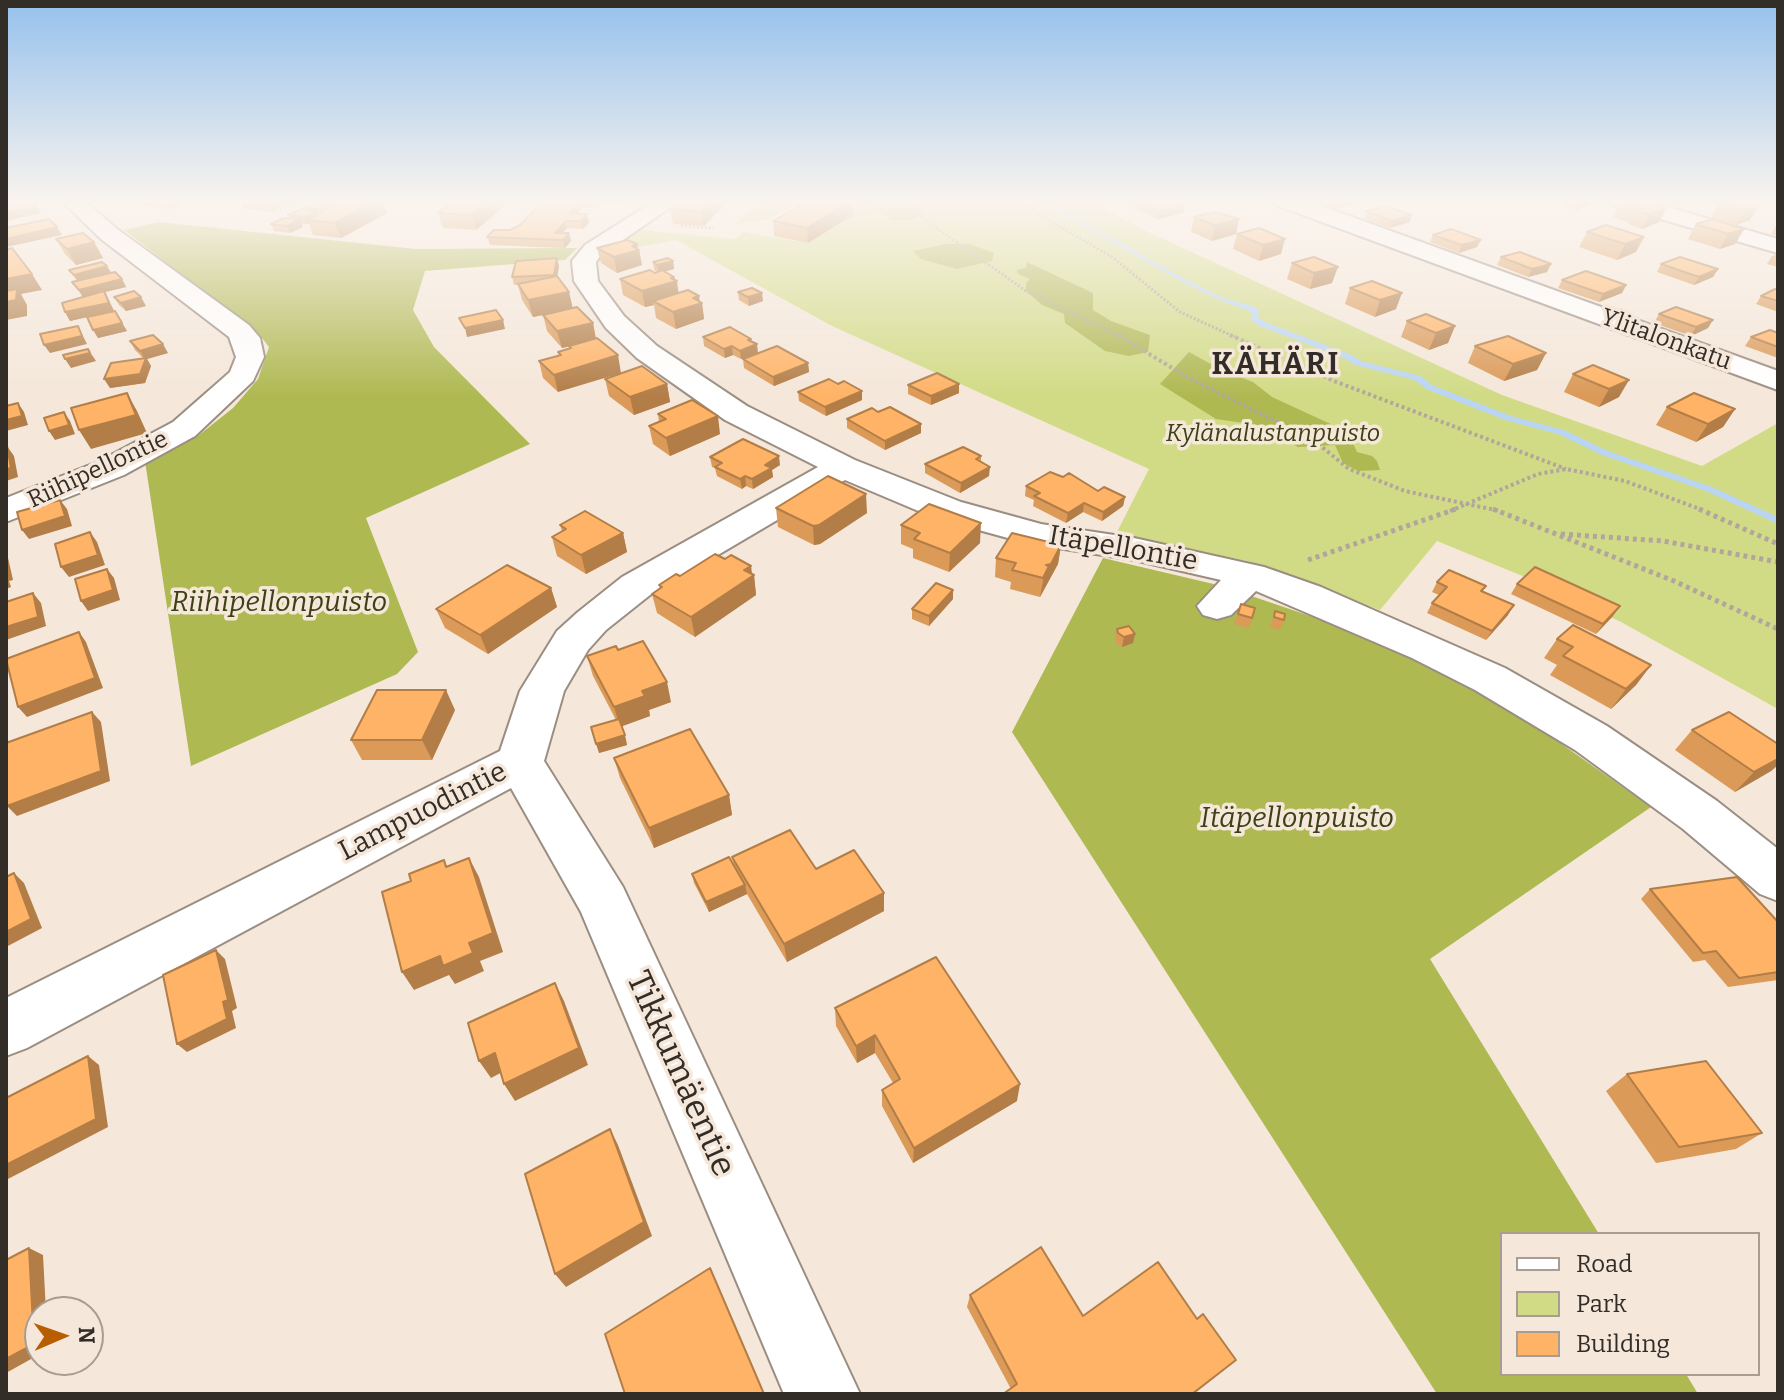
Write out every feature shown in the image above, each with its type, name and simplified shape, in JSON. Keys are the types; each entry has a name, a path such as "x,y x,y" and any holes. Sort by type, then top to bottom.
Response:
{"street":[{"name":"Riihipellontie","path":"6,511 112,468 184,429 243,375 250,357 246,338 151,265"},
{"name":"Itäpellontie","path":"585,265 584,273 589,290 638,343 691,385 736,413 843,467 980,521 1039,535 1196,561 1250,575 1427,648 1553,715 1700,815 1778,879"},
{"name":"Ylitalonkatu","path":"1462,265 1778,381"},
{"name":"Lampuodintie","path":"6,1028 520,762 542,691 572,641 592,621 636,586 843,467"},
{"path":"1217,606 1250,575"},
{"name":"Tikkumäentie","path":"520,762 604,903 822,1394"}],"path":[{"path":"990,265 1026,291 1127,339 1187,377 1312,439 1349,469 1405,491 1497,510 1674,581 1778,629"},
{"path":"1122,265 1180,312 1334,381 1520,454 1566,469 1625,481 1720,517 1778,544"},
{"path":"1250,575 1263,569 1344,550 1471,504 1538,474 1566,469"},
{"path":"1554,533 1663,541 1778,562"}],"green space":[{"name":"Riihipellonpuisto","path":"170,265 497,265 425,271 413,310 434,347 530,444 366,518 418,652 397,674 191,766 145,461 199,435 233,408 258,379 269,347 259,334"},
{"name":"Kylänalustanpuisto","path":"722,265 1221,265 1502,395 1702,466 1778,423 1778,709 1621,622 1525,577 1437,541 1380,610 1247,561 1116,534 1149,469 832,326"},
{"path":"944,265 973,265 957,269"},
{"path":"1034,265 1093,293 1093,310 1111,321 1150,335 1148,352 1129,356 1105,351 1065,323 1064,314 1042,305 1026,291 1026,283 1030,279 1018,274 1017,270"},
{"path":"1189,352 1253,382 1272,397 1335,426 1350,437 1357,452 1372,456 1380,470 1358,471 1343,463 1335,445 1298,447 1264,426 1216,419 1160,384"},
{"name":"Itäpellonpuisto","path":"1103,558 1222,586 1313,617 1391,649 1484,696 1553,738 1651,807 1430,959 1598,1232 1500,1232 1500,1376 1687,1376 1698,1394 1437,1394 1012,732"}],"building":[{"path":"6,265 25,265 32,274 6,279"},
{"path":"88,265 107,266 74,275 69,270"},
{"path":"515,265 556,265 554,275 512,277"},
{"path":"1297,265 1338,267 1314,273"},
{"path":"1523,265 1546,265 1532,269"},
{"path":"1665,265 1706,265 1718,269 1699,277"},
{"path":"650,270 655,273 662,270 677,281 642,291 620,279"},
{"path":"1586,271 1626,285 1603,294 1562,280"},
{"path":"115,272 122,279 79,290 72,282"},
{"path":"557,276 569,292 528,300 518,284"},
{"path":"1372,281 1402,293 1380,300 1350,288"},
{"path":"752,288 762,293 748,297 738,292"},
{"path":"17,289 16,300 6,302 6,291"},
{"path":"688,290 699,296 693,298 702,303 673,312 653,301"},
{"path":"1778,290 1778,301 1761,296"},
{"path":"104,291 109,303 65,312 62,303"},
{"path":"134,291 141,297 121,303 114,297"},
{"path":"577,307 593,323 557,331 543,315"},
{"path":"1676,307 1713,320 1696,327 1659,314"},
{"path":"496,310 503,320 465,328 459,318"},
{"path":"115,311 122,323 93,330 87,317"},
{"path":"1426,314 1455,326 1436,333 1407,321"},
{"path":"78,326 82,336 44,345 40,334"},
{"path":"730,327 757,344 740,351 732,346 724,349 703,337"},
{"path":"1770,330 1778,333 1778,347 1751,337"},
{"path":"153,335 163,344 140,351 130,341"},
{"path":"1508,336 1546,353 1513,364 1475,346"},
{"path":"597,338 618,355 554,375 539,361 561,355 558,352 571,348 569,346"},
{"path":"777,346 808,363 773,377 743,359"},
{"path":"88,349 90,353 65,359 63,355"},
{"path":"146,358 140,374 104,379 111,363"},
{"path":"1593,365 1629,380 1609,389 1573,374"},
{"path":"642,366 667,384 630,397 605,379"},
{"path":"937,373 959,384 931,396 908,385"},
{"path":"829,379 838,384 844,381 862,391 825,407 798,392"},
{"path":"127,393 136,415 79,430 71,408"},
{"path":"1694,393 1735,409 1708,424 1667,407"},
{"path":"692,400 718,416 666,438 649,426 666,419 658,414"},
{"path":"18,403 22,416 6,420 6,406"},
{"path":"890,407 921,424 885,441 847,419 872,408 878,412"},
{"path":"64,412 69,425 49,431 44,418"},
{"path":"743,439 779,456 765,465 772,468 752,479 745,476 740,479 715,467 722,463 710,457"},
{"path":"6,447 11,468 6,469"},
{"path":"963,447 981,456 976,459 990,467 961,483 925,464"},
{"path":"1050,472 1063,477 1069,473 1098,491 1104,487 1125,497 1103,512 1084,503 1068,513 1034,496 1040,493 1026,486"},
{"path":"828,476 866,494 813,526 776,508"},
{"path":"60,500 65,516 22,530 17,512"},
{"path":"929,504 981,523 950,553 914,539 920,533 901,525"},
{"path":"585,511 623,533 581,555 552,537 566,529 560,525"},
{"path":"90,532 98,555 61,567 55,544"},
{"path":"1012,533 1061,545 1051,564 1046,565 1049,566 1043,578 1012,570 1016,563 996,558"},
{"path":"715,554 725,559 731,555 751,566 744,570 754,575 691,617 652,594 662,587 659,585 676,574 680,576"},
{"path":"507,565 551,588 480,635 436,609"},
{"path":"1535,567 1620,606 1603,624 1517,584"},
{"path":"107,569 113,590 81,601 75,579"},
{"path":"1449,570 1486,586 1481,591 1514,605 1492,631 1432,603 1447,587 1437,582"},
{"path":"936,583 953,590 929,616 912,609"},
{"path":"33,593 38,617 6,627 6,602"},
{"path":"1241,604 1255,608 1252,618 1238,614"},
{"path":"1275,611 1285,614 1284,620 1274,617"},
{"path":"1573,625 1651,665 1626,689 1563,656 1573,647 1557,639"},
{"path":"1129,626 1135,634 1124,637 1118,633 1117,629"},
{"path":"79,632 95,678 18,707 6,659"},
{"path":"643,641 667,682 642,691 645,696 614,707 587,656"},
{"path":"377,690 446,690 422,740 351,740"},
{"path":"92,712 101,771 7,806 6,743"},
{"path":"1729,712 1778,744 1778,759 1754,772 1692,730"},
{"path":"619,719 625,735 596,744 591,727"},
{"path":"690,729 729,795 649,828 614,758"},
{"path":"790,830 816,869 854,850 884,893 784,944 732,857"},
{"path":"729,857 745,885 706,902 692,874"},
{"path":"469,858 493,933 469,943 473,953 443,966 440,956 402,972 382,892 411,881 409,874 444,860 446,867"},
{"path":"14,873 31,919 6,932 6,877"},
{"path":"1737,877 1778,922 1778,972 1739,978 1716,951 1703,953 1650,889"},
{"path":"216,950 228,1000 223,1002 227,1019 177,1044 163,975"},
{"path":"936,957 1020,1084 914,1148 882,1090 900,1079 875,1035 856,1046 835,1008"},
{"path":"555,983 579,1048 504,1084 495,1053 479,1061 468,1023"},
{"path":"88,1056 96,1119 6,1165 6,1098"},
{"path":"1706,1061 1762,1133 1679,1147 1627,1074"},
{"path":"610,1129 644,1222 555,1274 525,1174"},
{"path":"1041,1247 1083,1316 1158,1262 1197,1319 1203,1314 1236,1360 1192,1394 1003,1394 1017,1384 970,1295"},
{"path":"29,1248 32,1296 24,1296 24,1349 6,1359 6,1260"},
{"path":"710,1268 764,1394 625,1394 605,1334"}],"waterway":[{"path":"1156,265 1221,299 1250,308 1256,312 1254,318 1262,324 1358,363 1418,378 1429,387 1508,418 1561,432 1605,453 1709,489 1778,521"}],"district":[{"name":"KÄHÄRI","path":"1276,366"}]}
